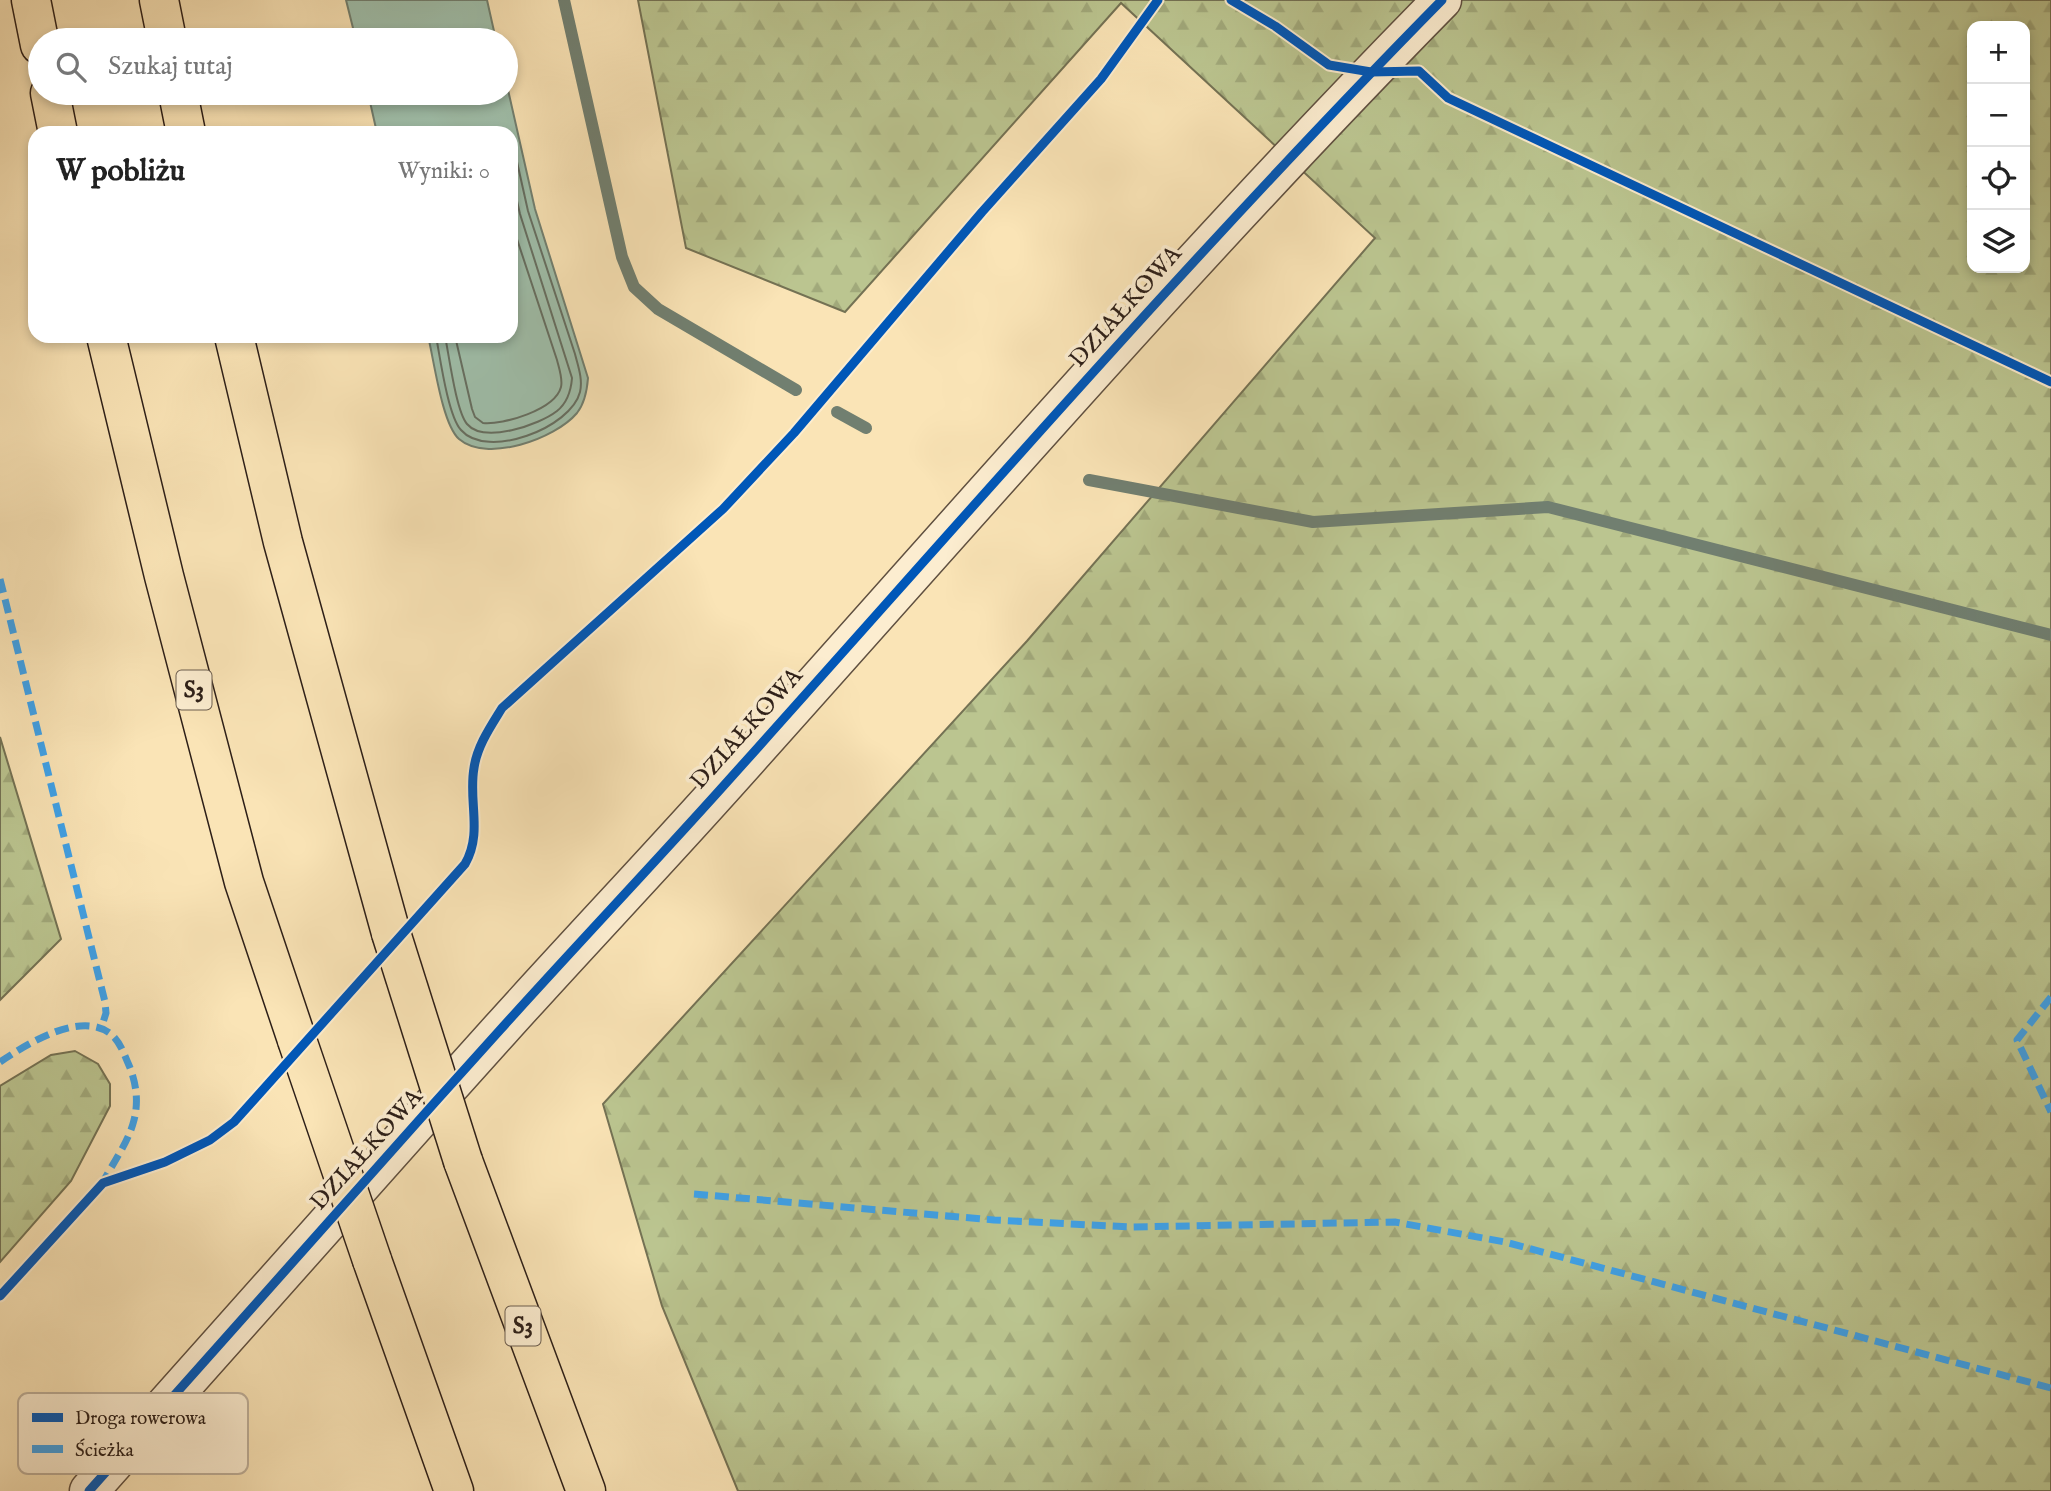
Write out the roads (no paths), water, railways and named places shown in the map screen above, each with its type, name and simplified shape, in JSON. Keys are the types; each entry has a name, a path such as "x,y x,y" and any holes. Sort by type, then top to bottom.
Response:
{"highway":[{"path":"31,0 37,28"},
{"path":"159,0 165,28"},
{"path":"52,105 57,126"},
{"path":"180,105 185,126"},
{"name":"S3","path":"108,343 164,576 244,882 372,1260 454,1491"},
{"name":"S3","path":"236,343 283,542 391,933 463,1161 586,1491"}],"street":[{"name":"DZIAŁKOWA","path":"176,1393 482,1050 1225,228 1442,0"},
{"name":"DZIAŁKOWA","path":"89,1491 104,1474"}],"water":[{"path":"346,0 487,0 493,28 353,28"},
{"path":"371,105 511,105 516,126 375,126"},
{"path":"518,134 535,209 588,378 586,392 577,413 553,431 520,445 486,449 471,446 459,439 448,420 429,343 518,343"}],"waterway":[{"path":"564,0 622,257 634,287 658,309 796,390"},
{"path":"837,412 866,428"},
{"path":"1089,480 1313,522 1548,507 2051,635"}]}
